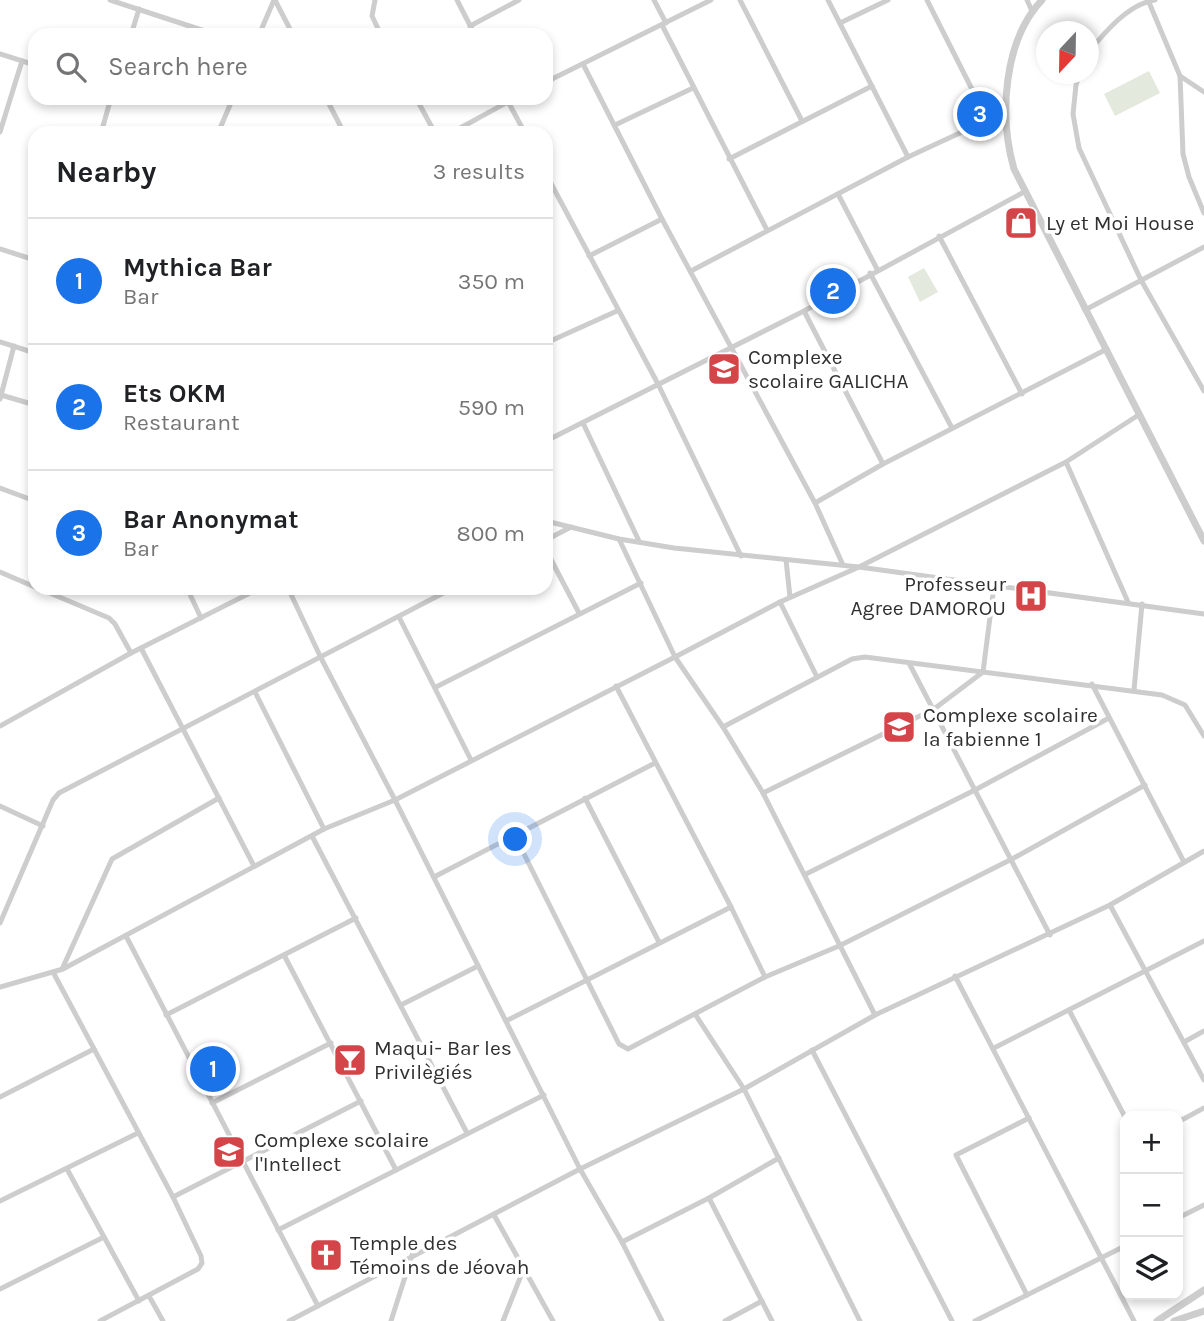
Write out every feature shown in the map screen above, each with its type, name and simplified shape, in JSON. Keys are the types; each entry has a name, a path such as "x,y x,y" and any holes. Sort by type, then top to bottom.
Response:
{"street":[{"path":"110,0 196,28"},
{"path":"262,28 274,0"},
{"path":"274,0 289,28"},
{"path":"375,0 372,16 378,28"},
{"path":"457,0 470,26 519,0"},
{"path":"654,0 693,88 767,230"},
{"path":"553,79 711,0"},
{"path":"740,0 802,121"},
{"path":"828,0 908,158"},
{"path":"840,23 888,0"},
{"path":"926,0 987,120"},
{"path":"1027,0 1032,10"},
{"path":"1042,0 1032,10 1015,50 1006,90 1005,112 1010,154 1024,192 1204,541"},
{"path":"1099,40 1116,20 1148,0 1155,0"},
{"path":"1148,0 1180,76 1183,154 1204,213"},
{"path":"133,28 139,9"},
{"path":"0,54 28,63"},
{"path":"0,132 22,61"},
{"path":"583,64 662,219 815,503 843,565"},
{"path":"1180,76 1204,92"},
{"path":"1076,84 1073,114 1079,148 1141,280 1204,391"},
{"path":"729,159 872,86"},
{"path":"615,125 693,88"},
{"path":"103,126 109,105"},
{"path":"221,126 230,105"},
{"path":"329,105 339,126"},
{"path":"420,105 431,126"},
{"path":"463,126 499,105"},
{"path":"510,105 521,126"},
{"path":"691,271 908,158 1005,112"},
{"path":"553,188 658,384 741,556"},
{"path":"553,438 731,349 1024,192"},
{"path":"838,194 877,270"},
{"path":"589,257 662,219"},
{"path":"939,236 1022,394"},
{"path":"1085,310 1204,247"},
{"path":"0,249 28,258"},
{"path":"870,274 952,428"},
{"path":"553,340 617,311"},
{"path":"803,311 883,464"},
{"path":"0,342 28,350"},
{"path":"14,346 1,397 28,403"},
{"path":"815,503 883,464 1107,349"},
{"path":"0,987 63,969 324,829 395,800 780,601 859,566 1066,462 1140,414"},
{"path":"583,423 639,541"},
{"path":"1066,462 1128,602"},
{"path":"0,488 28,498"},
{"path":"553,523 619,539 741,556 859,566 1204,614"},
{"path":"553,536 571,527"},
{"path":"619,539 675,657 723,727 763,793 875,1016"},
{"path":"786,560 790,597"},
{"path":"553,563 579,613"},
{"path":"0,572 28,583"},
{"path":"436,687 641,583"},
{"path":"763,793 934,709 983,672 994,586"},
{"path":"56,595 109,618 131,653"},
{"path":"190,595 201,618"},
{"path":"0,726 131,653 246,595"},
{"path":"291,595 580,1169 622,1241 662,1321"},
{"path":"0,923 53,800 59,793 439,595"},
{"path":"780,601 817,677"},
{"path":"1134,690 1142,604"},
{"path":"399,617 471,760"},
{"path":"141,648 254,866"},
{"path":"723,727 859,657 1162,695 1178,701 1190,712 1204,736"},
{"path":"909,663 1050,935"},
{"path":"1091,684 1184,862"},
{"path":"616,686 765,978"},
{"path":"255,692 324,829"},
{"path":"806,874 975,790 1109,718"},
{"path":"434,877 655,763"},
{"path":"515,836 619,1044 633,1048 765,978 839,946 1012,859 1145,785"},
{"path":"63,969 112,859 219,798"},
{"path":"585,799 659,942"},
{"path":"0,806 43,826"},
{"path":"312,836 467,1133"},
{"path":"289,1321 580,1169 744,1089 875,1016 1110,905 1204,851"},
{"path":"1110,905 1204,1080"},
{"path":"506,1021 731,907"},
{"path":"166,1015 356,918"},
{"path":"126,936 318,1306"},
{"path":"994,1048 1204,941"},
{"path":"284,955 397,1170"},
{"path":"401,1005 478,966"},
{"path":"53,972 173,1198 202,1263 198,1269 100,1321"},
{"path":"955,976 1134,1321"},
{"path":"1069,1010 1122,1111"},
{"path":"695,1014 744,1089 860,1321"},
{"path":"1184,1042 1204,1031"},
{"path":"212,1103 331,1043"},
{"path":"0,1097 94,1049"},
{"path":"813,1050 952,1321"},
{"path":"278,1230 544,1095"},
{"path":"173,1198 361,1101"},
{"path":"1183,1119 1204,1108"},
{"path":"1027,1295 956,1155 1028,1118"},
{"path":"0,1201 138,1133"},
{"path":"622,1241 709,1198 779,1158"},
{"path":"67,1169 139,1301"},
{"path":"709,1198 772,1321"},
{"path":"1183,1216 1204,1205"},
{"path":"495,1215 553,1321"},
{"path":"0,1289 104,1237"},
{"path":"975,1321 1120,1250"},
{"path":"391,1321 412,1255"},
{"path":"503,1321 524,1268"},
{"path":"1157,1321 1204,1290"},
{"path":"149,1296 163,1321"},
{"path":"725,1321 762,1301"},
{"path":"1174,1321 1204,1311"}],"shaded area":[{"path":"1149,71 1160,93 1115,116 1104,94"},
{"path":"924,268 938,292 920,302 908,277"}],"place":[{"name":"Bar Anonymat","path":"980,114"},
{"name":"Ly et Moi House","path":"1021,223"},
{"name":"Ets OKM","path":"833,291"},
{"name":"Complexe scolaire GALICHA","path":"724,369"},
{"name":"Professeur Agree DAMOROU","path":"1031,596"},
{"name":"Complexe scolaire la fabienne 1","path":"899,727"},
{"name":"Maqui- Bar les Privilègiés","path":"350,1060"},
{"name":"Mythica Bar","path":"213,1069"},
{"name":"Complexe scolaire l'Intellect","path":"229,1152"},
{"name":"Temple des Témoins de Jéovah","path":"326,1255"}]}
